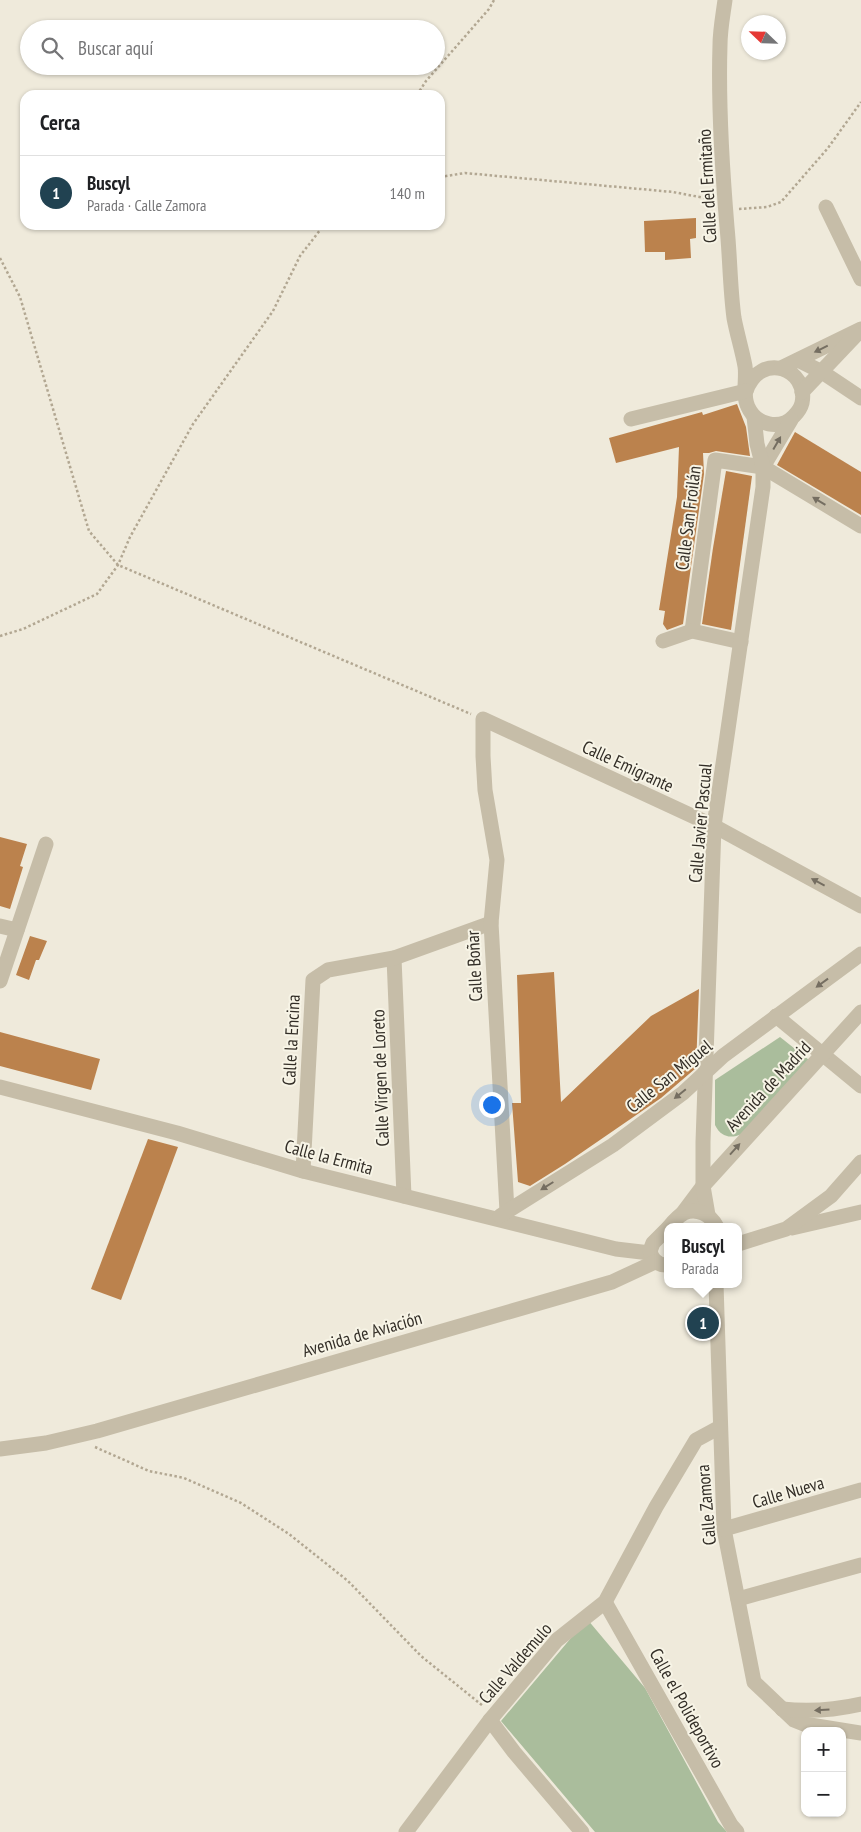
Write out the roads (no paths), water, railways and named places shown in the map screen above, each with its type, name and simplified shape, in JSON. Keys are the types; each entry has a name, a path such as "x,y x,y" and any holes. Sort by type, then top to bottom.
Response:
{"street":[{"name":"Calle del Ermitaño","path":"725,0 720,44 723,170 734,318 746,368 746,391"},
{"path":"826,207 861,279"},
{"path":"746,368 763,370 781,368 861,330"},
{"path":"802,392 861,330"},
{"path":"798,360 822,372 861,398"},
{"path":"763,370 749,382 746,391 747,405 754,417 762,422 772,425 782,424 791,420 798,412 802,403 802,392 795,377 781,368"},
{"path":"631,419 746,391"},
{"name":"Calle Javier Pascual","path":"712,1221 703,1186 714,826 763,486 763,467 756,444 754,417"},
{"name":"Calle Javier Pascual","path":"763,467 791,420"},
{"name":"Calle San Froilán","path":"692,631 715,460 763,467"},
{"path":"763,467 861,526"},
{"path":"663,641 692,631 740,642"},
{"name":"Calle Emigrante","path":"484,720 714,826 861,906"},
{"name":"Calle Boñar","path":"484,720 483,756 486,790 497,860 490,923 501,1215"},
{"path":"0,981 46,844"},
{"name":"Calle la Encina","path":"303,1170 313,980 328,970 394,958 490,923"},
{"path":"0,926 17,930"},
{"name":"Calle San Miguel","path":"501,1215 613,1145 683,1093 723,1056 861,954"},
{"name":"Calle Virgen de Loreto","path":"394,958 404,1196"},
{"name":"Avenida de Madrid","path":"703,1186 861,1012"},
{"path":"776,1016 861,1086"},
{"name":"Calle la Ermita","path":"0,1087 177,1133 303,1170 404,1196 501,1215 658,1260"},
{"path":"786,1230 831,1196 861,1162"},
{"path":"672,1223 682,1214 703,1186"},
{"path":"682,1214 694,1211 712,1221"},
{"path":"742,1243 861,1212"},
{"path":"658,1260 653,1243 664,1231"},
{"name":"Avenida de Aviación","path":"0,1449 46,1443 106,1428 612,1282 658,1260"},
{"name":"Calle Zamora","path":"716,1288 724,1529 754,1682 794,1720 804,1724 861,1733"},
{"name":"Calle Valdemulo","path":"406,1832 491,1718 557,1640 605,1602 656,1507 696,1440 720,1426"},
{"name":"Calle Nueva","path":"724,1529 861,1490"},
{"path":"738,1599 861,1565"},
{"name":"Calle el Polideportivo","path":"605,1602 726,1817 737,1832"},
{"path":"782,1709 803,1711 838,1709 858,1705 855,1720 861,1733"},
{"path":"491,1718 514,1752 582,1832"}],"place":[{"name":"Buscyl","path":"703,1323"}]}
